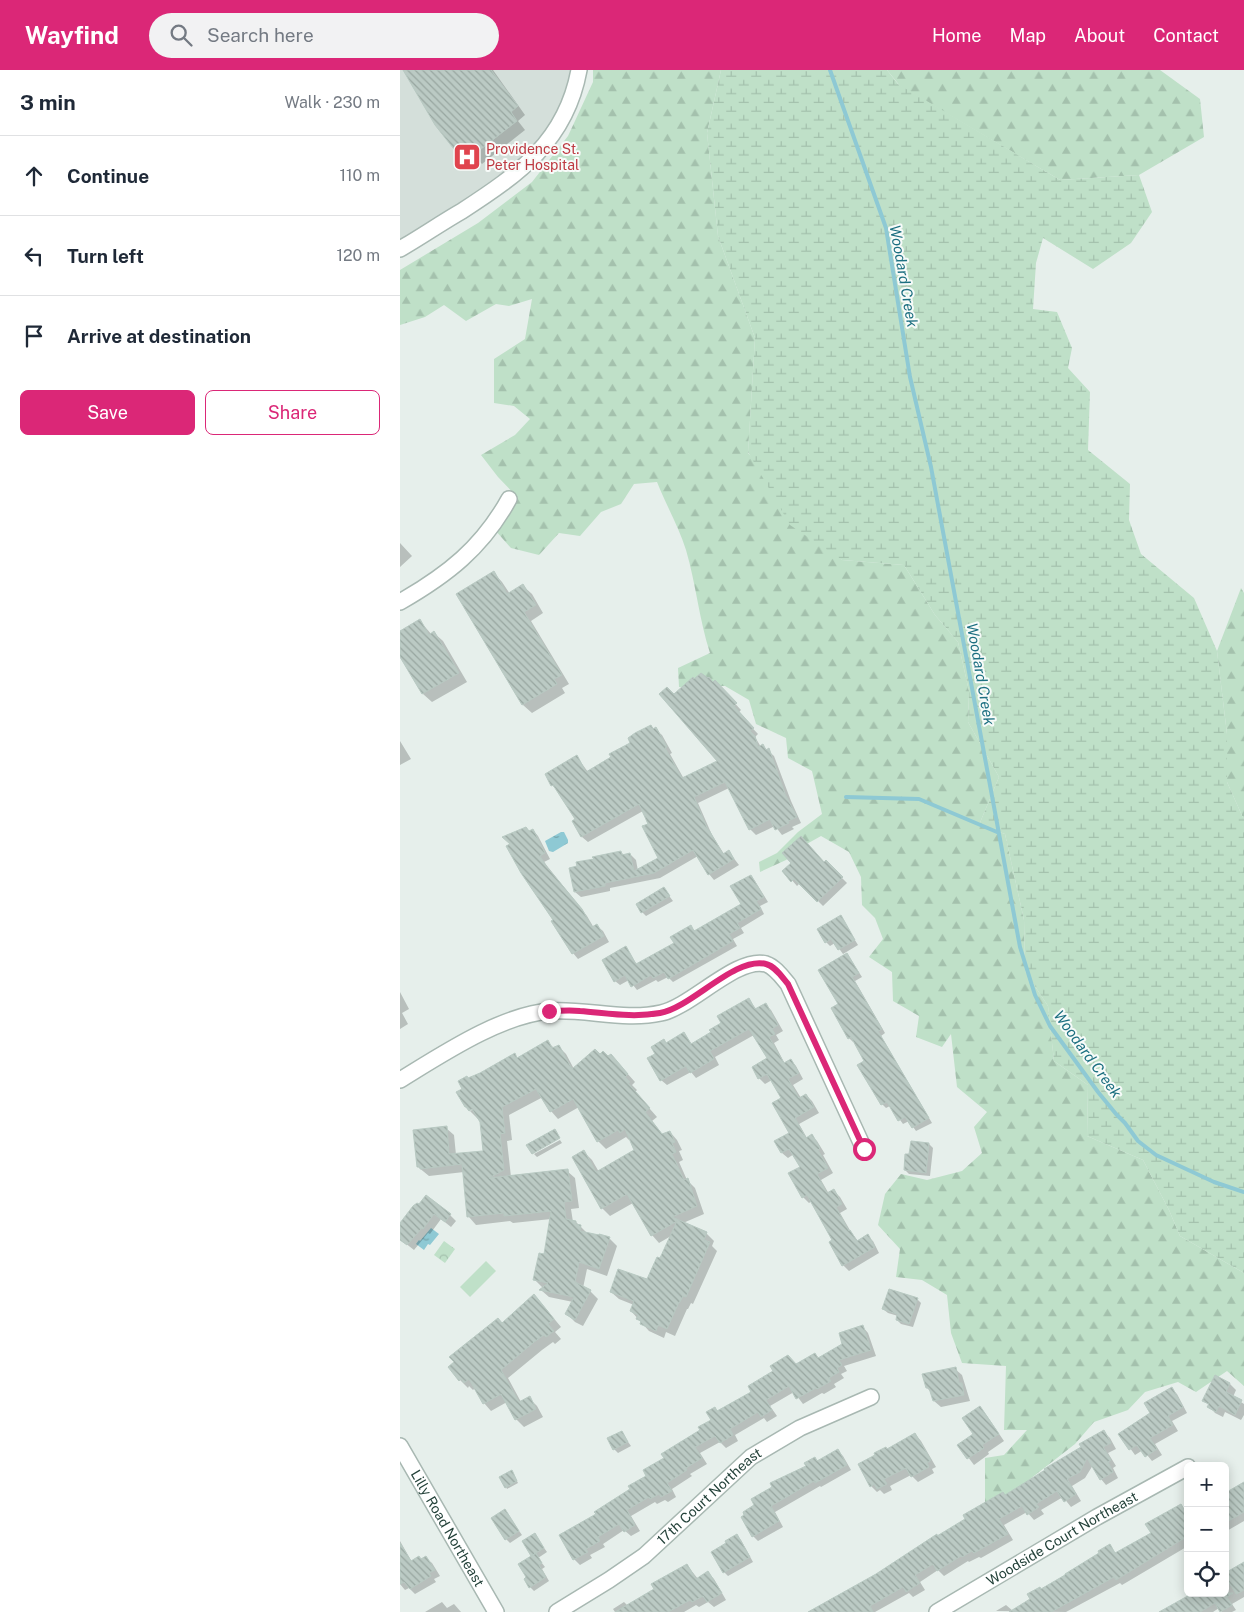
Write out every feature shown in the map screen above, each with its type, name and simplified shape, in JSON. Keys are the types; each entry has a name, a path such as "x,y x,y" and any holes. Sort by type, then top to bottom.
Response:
{"street":[{"path":"400,248 496,189 523,168 544,146 560,123 576,90 580,70"},
{"path":"400,602 428,586 464,559 489,530 509,499"},
{"path":"400,1080 456,1046 493,1027 524,1017 549,1011 579,1011 638,1016 663,1013 749,964 767,964 777,971 788,984 864,1149"},
{"name":"17th Court Northeast","path":"557,1612 644,1556 751,1457 800,1428 871,1397"},
{"name":"Lilly Road Northeast","path":"400,1446 496,1612"},
{"name":"Woodside Court Northeast","path":"937,1612 1088,1522 1184,1468"}],"shaded area":[{"name":"Providence St. Peter Hospital","path":"400,70 579,70 544,146 400,248"}],"green space":[{"path":"593,70 721,70 707,133 718,236 755,338 748,453 842,560 904,565 935,615 958,642 969,691 968,722 999,777 979,825 1005,834 1024,920 1025,971 1048,1006 1054,1061 1088,1085 1087,1136 1143,1160 1180,1236 1244,1273 1244,1386 1227,1371 1196,1392 1178,1382 1145,1392 1128,1410 1094,1422 1075,1444 985,1514 985,1458 1004,1455 1027,1430 1004,1430 1006,1366 962,1363 951,1333 947,1295 922,1280 896,1277 900,1249 878,1225 885,1194 901,1174 927,1180 962,1171 982,1153 974,1127 987,1112 957,1087 951,1034 942,1047 916,1037 919,1016 893,1001 892,972 869,957 883,939 875,918 862,905 861,877 849,852 821,836 805,845 786,860 760,872 759,862 777,853 798,832 822,814 812,771 788,758 786,738 756,724 749,700 725,686 679,687 678,668 710,653 686,550 657,482 634,484 621,504 601,512 580,536 559,533 539,555 511,548 495,530 518,498 481,455 515,435 530,419 514,406 494,403 494,359 525,339 532,299 509,306 496,304 466,321 444,305 425,317 400,325 400,270 478,223 532,182 568,136 593,82"},
{"path":"721,70 887,70 898,84 1060,180 1139,175 1152,212 1131,243 1093,269 1043,238 1036,263 1033,309 1057,312 1072,348 1068,368 1090,392 1088,450 1130,484 1129,520 1141,554 1194,598 1217,651 1227,734 1227,782 1244,820 1244,1273 1180,1236 1143,1160 1087,1136 1088,1085 1054,1061 1048,1006 1025,971 1024,920 1005,834 979,825 999,777 968,722 969,691 958,642 935,615 904,565 842,560 790,525 748,452 755,338 718,236 707,133"},
{"path":"887,70 1160,70 1200,99 1204,137 1139,175 1060,180 900,86"},
{"path":"1241,588 1244,593 1244,820 1227,782 1227,734 1217,651"},
{"path":"444,1241 455,1249 445,1263 434,1255"},
{"path":"486,1261 496,1271 470,1297 460,1287"}],"water":[{"path":"564,832 568,843 553,852 549,851 545,841"},
{"path":"431,1228 439,1234 424,1250 416,1244"}],"building":[{"path":"403,70 491,70 518,106 511,112 517,121 472,156 465,147 457,153 435,125"},
{"path":"494,571 507,594 523,584 536,605 524,612 562,675 554,679 557,684 522,705 456,594"},
{"path":"420,619 429,635 434,631 459,673 422,694 400,657 400,631"},
{"path":"701,673 709,677 713,682 715,680 737,703 734,706 754,728 750,731 755,736 758,747 763,744 766,750 769,748 785,794 797,817 775,830 770,819 749,830 725,782 694,797 708,830 723,854 729,850 734,859 708,875 693,850 654,873 605,883 605,886 574,892 569,868 577,866 576,862 621,851 622,855 630,853 634,871 658,858 642,826 648,824 639,804 581,837 572,821 575,819 553,785 551,786 545,774 577,755 586,772 611,757 609,754 630,743 628,738 651,725 653,729 656,727 667,747 665,748 682,778 717,761 659,694 667,687 674,694 693,677 694,679"},
{"path":"526,827 529,831 533,829 545,853 540,856 547,867 582,909 592,927 597,924 604,936 572,954 551,921 553,920 521,873 506,846 510,844 502,837"},
{"path":"801,836 824,862 826,860 843,877 817,902 794,879 791,882 782,871 791,863 782,853"},
{"path":"751,875 764,897 756,901 761,909 737,923 740,928 729,934 733,941 668,979 664,972 653,978 651,975 631,987 625,975 614,982 602,960 626,946 636,964 674,943 670,937 691,925 694,931 741,904 730,886"},
{"path":"664,887 670,896 641,913 636,904"},
{"path":"841,915 855,940 838,950 831,939 825,943 817,929"},
{"path":"847,953 859,973 852,977 882,1029 878,1031 929,1118 912,1128 905,1117 898,1121 887,1102 881,1105 857,1065 864,1061 851,1037 848,1039 831,1008 838,1004 818,970"},
{"path":"749,998 755,1009 766,1003 778,1025 772,1029 775,1034 769,1037 784,1063 791,1059 799,1073 788,1079 799,1098 806,1094 814,1107 795,1118 806,1138 812,1134 828,1168 817,1174 827,1193 834,1189 842,1204 836,1207 849,1231 857,1241 868,1234 875,1247 842,1266 829,1242 832,1240 807,1195 802,1198 788,1173 800,1167 789,1149 781,1153 774,1141 789,1133 772,1103 781,1098 767,1074 758,1079 752,1067 767,1058 749,1029 710,1051 714,1059 690,1073 686,1066 660,1081 647,1058 655,1054 651,1047 664,1039 666,1043 684,1032 691,1044 711,1032 709,1030 721,1023 717,1016"},
{"path":"548,1040 552,1048 559,1045 572,1069 595,1049 600,1054 603,1051 608,1056 611,1054 628,1074 625,1077 630,1082 628,1083 650,1108 645,1112 662,1134 670,1131 675,1142 672,1143 676,1152 672,1154 684,1180 688,1178 697,1206 672,1217 707,1232 704,1240 710,1242 686,1297 683,1296 679,1302 667,1329 658,1325 656,1331 640,1324 641,1321 636,1319 638,1315 630,1311 634,1301 610,1292 618,1269 647,1279 657,1257 660,1258 677,1221 651,1236 627,1194 601,1209 572,1157 584,1150 596,1172 634,1150 625,1129 620,1133 618,1130 597,1142 573,1099 550,1112 536,1089 502,1107 505,1133 500,1134 504,1170 489,1178 568,1169 572,1201 564,1202 566,1219 576,1221 576,1224 581,1225 580,1231 610,1237 599,1269 579,1262 575,1282 591,1290 575,1320 565,1314 574,1297 539,1290 548,1283 533,1280 539,1253 544,1254 551,1211 504,1216 504,1213 467,1217 462,1164 420,1169 420,1167 417,1167 413,1130 447,1126 449,1154 483,1151 480,1122 472,1109 469,1111 465,1107 456,1092 462,1089 458,1081 467,1076 468,1078 480,1073 515,1053 517,1058"},
{"path":"555,1129 560,1138 532,1154 526,1145"},
{"path":"911,1141 929,1143 926,1173 904,1170 905,1154 909,1154"},
{"path":"426,1195 451,1214 445,1222 434,1214 423,1229 407,1245 400,1240 400,1223 413,1206 417,1203 419,1204"},
{"path":"889,1289 918,1298 909,1324 896,1320 897,1314 882,1309"},
{"path":"534,1294 554,1319 548,1324 554,1331 534,1342 501,1370 519,1402 530,1396 536,1409 515,1420 501,1394 483,1404 469,1379 464,1383 461,1379 459,1381 448,1367 454,1362 449,1357 498,1318 502,1323"},
{"path":"863,1325 871,1350 839,1360 842,1365 837,1368 839,1372 829,1378 831,1381 796,1399 789,1386 766,1400 772,1410 761,1417 758,1412 730,1429 733,1435 720,1443 715,1436 695,1447 702,1458 667,1483 672,1491 661,1497 659,1494 650,1499 649,1497 627,1510 635,1525 624,1532 619,1524 598,1537 600,1541 586,1549 588,1552 573,1560 559,1535 596,1514 594,1512 630,1489 628,1486 646,1476 643,1470 664,1458 661,1454 700,1430 698,1427 711,1420 706,1412 715,1407 717,1411 751,1392 748,1386 773,1371 770,1366 788,1355 796,1364 815,1353 818,1358 842,1344 839,1333"},
{"path":"956,1367 959,1383 962,1383 964,1395 933,1401 929,1388 926,1388 922,1374"},
{"path":"1215,1375 1230,1383 1226,1392 1242,1400 1235,1415 1219,1406 1216,1412 1207,1407 1209,1404 1202,1401"},
{"path":"1172,1387 1183,1407 1168,1416 1173,1425 1150,1438 1157,1449 1145,1457 1137,1445 1129,1450 1118,1434 1150,1413 1144,1403"},
{"path":"980,1406 999,1434 982,1445 984,1448 967,1459 957,1445 973,1434 962,1418"},
{"path":"1104,1430 1111,1443 1103,1447 1111,1460 1108,1462 1113,1472 1100,1480 1087,1458 1080,1472 1067,1479 1076,1494 1064,1502 1057,1491 1036,1504 1039,1507 1027,1515 1022,1506 999,1519 1008,1534 974,1553 972,1551 961,1556 937,1571 933,1564 915,1575 920,1583 906,1592 903,1587 870,1606 873,1612 808,1612 876,1574 937,1534 937,1536 965,1519 963,1515 1003,1492 1005,1495 1081,1447 1079,1444"},
{"path":"622,1431 628,1442 613,1450 607,1438"},
{"path":"915,1433 931,1460 927,1463 929,1467 911,1477 906,1468 884,1479 887,1484 877,1489 874,1484 870,1487 858,1464 875,1455 874,1453 886,1447 887,1449"},
{"path":"838,1449 847,1465 815,1483 814,1481 771,1506 779,1521 752,1537 741,1517 744,1515 743,1512 754,1505 751,1499 772,1487 770,1483 806,1466 804,1463 815,1457 817,1461"},
{"path":"512,1470 517,1481 505,1488 499,1477"},
{"path":"1244,1482 1244,1512 1229,1521 1229,1507 1229,1491"},
{"path":"1181,1504 1184,1509 1184,1538 1116,1580 1114,1577 1051,1612 1009,1612 1030,1599 1027,1594 1040,1587 1041,1589 1065,1575 1110,1544 1115,1553 1151,1533 1145,1524"},
{"path":"505,1509 519,1531 505,1540 491,1518"},
{"path":"535,1533 544,1548 531,1556 522,1541"},
{"path":"737,1534 750,1557 723,1573 711,1552"},
{"path":"400,1543 411,1561 419,1556 421,1559 426,1556 435,1570 429,1573 431,1576 410,1589 404,1582 400,1584"},
{"path":"536,1553 542,1563 539,1565 546,1577 529,1588 524,1579 526,1577 518,1564"},
{"path":"1244,1562 1244,1590 1236,1594 1229,1583 1229,1571"},
{"path":"687,1564 696,1579 708,1571 722,1593 707,1602 703,1596 692,1602 690,1600 668,1612 615,1612 654,1589 651,1584"},
{"path":"1186,1597 1227,1597 1232,1605 1220,1612 1215,1603 1200,1612 1159,1612"}],"waterway":[{"name":"Woodard Creek","path":"830,70 886,228 910,377 931,467 1020,947 1035,995 1050,1026 1098,1092 1138,1141 1156,1155 1214,1182 1244,1192"},
{"path":"846,797 919,799 997,832"}],"place":[{"name":"Providence St. Peter Hospital","path":"467,157"}],"route":[{"path":"549,1011 579,1011 638,1016 663,1013 749,964 767,964 777,971 788,984 864,1149"}]}
